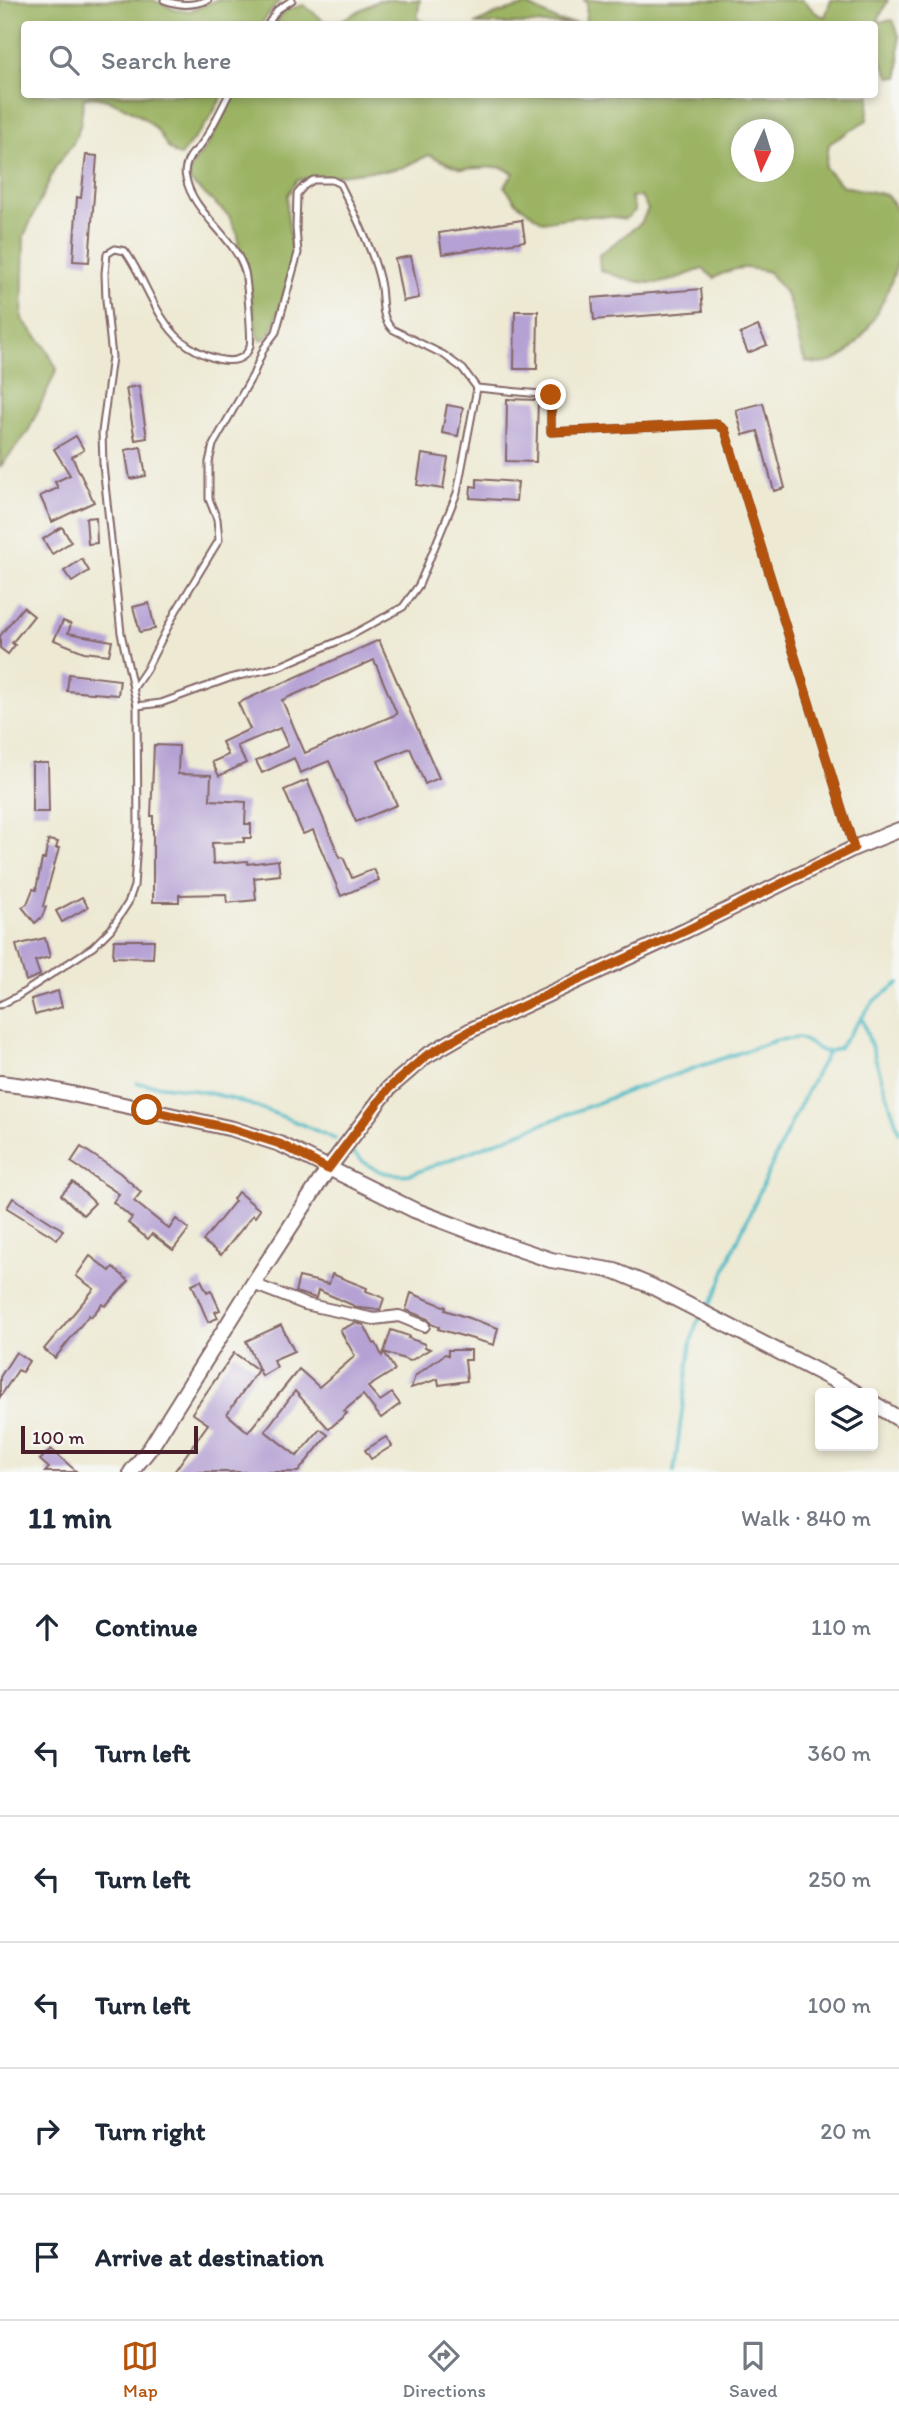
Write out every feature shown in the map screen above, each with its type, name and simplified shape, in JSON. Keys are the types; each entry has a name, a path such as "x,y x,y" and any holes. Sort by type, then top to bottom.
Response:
{"street":[{"path":"131,1472 150,1447 328,1169 389,1088 426,1056 471,1030 687,930 854,848 899,830"},
{"path":"0,1083 48,1088 233,1129 280,1144 414,1210 551,1260 615,1271 651,1286 846,1388"},
{"path":"253,1284 305,1304 374,1319 399,1317 424,1326"},
{"path":"878,1407 899,1419"}],"lane":[{"path":"164,0 191,5 208,0"},
{"path":"270,21 277,10 292,0"},
{"path":"0,1005 93,947 111,929 128,903 134,886 138,828 137,706 121,633 103,465 102,432 112,357 106,300 107,254 115,249 125,251 164,321 181,341 202,355 223,360 237,360 244,356 251,345 245,272 234,247 199,205 186,179 186,167 190,158 201,145 227,98"},
{"path":"133,689 219,540 217,519 209,499 209,462 213,445 253,376 264,348 276,332 298,253 298,194 313,180 322,179 340,184 370,252 380,284 386,323 463,369 477,388 457,493 419,585 403,607 350,636 278,667 230,678 162,703 137,706"},
{"path":"477,388 551,395 551,432 717,424 725,430 854,848"}],"green space":[{"path":"0,0 153,0 176,10 190,11 216,0 280,0 263,21 21,21 21,98 84,98 80,126 73,143 56,166 24,236 22,319 44,345 57,369 28,432 0,467"},
{"path":"379,0 420,0 417,19 421,21 340,21"},
{"path":"584,0 803,0 816,13 825,17 831,0 888,0 878,21 585,21 587,4"},
{"path":"304,5 324,21 277,21 285,10"},
{"path":"527,5 558,21 481,21"},
{"path":"893,20 899,36 899,77 890,77 878,54 878,22"},
{"path":"101,98 221,98 209,120 180,156 171,150 154,127 140,116"},
{"path":"232,98 870,98 867,120 829,144 825,168 843,186 887,195 898,213 898,262 876,314 853,347 838,358 822,364 805,361 790,303 769,272 740,268 714,278 703,269 654,283 626,279 600,270 599,255 641,223 648,209 641,197 631,197 635,211 625,219 584,216 543,222 517,203 504,186 514,173 501,167 461,169 429,155 404,167 385,171 297,180 288,195 292,253 290,274 272,331 261,340 257,334 238,235 229,216 190,181 190,172"}],"building":[{"path":"86,155 97,156 89,262 73,261 77,197 81,198"},
{"path":"522,220 525,241 442,254 439,233"},
{"path":"411,256 419,298 403,301 395,259"},
{"path":"701,289 703,311 594,320 592,298"},
{"path":"515,311 538,311 537,369 514,369"},
{"path":"758,326 767,345 748,353 740,334"},
{"path":"139,386 147,438 135,440 126,388"},
{"path":"507,399 538,400 536,462 506,461"},
{"path":"763,403 785,488 774,491 758,431 743,435 736,410"},
{"path":"447,405 463,408 458,436 442,433"},
{"path":"76,436 84,450 72,457 94,502 52,522 40,496 58,488 55,482 70,475 54,449"},
{"path":"141,447 146,476 130,479 125,450"},
{"path":"422,454 448,458 443,489 417,485"},
{"path":"477,479 518,482 516,501 470,498 471,486 477,487"},
{"path":"96,517 97,543 88,544 86,518"},
{"path":"62,527 71,542 52,554 43,539"},
{"path":"82,559 89,571 72,582 64,571"},
{"path":"149,603 155,629 140,632 133,607"},
{"path":"23,607 34,616 12,643 15,645 8,654 0,648 0,636"},
{"path":"63,621 71,624 68,633 112,641 109,655 84,652 54,640"},
{"path":"379,640 439,778 425,784 410,748 378,761 397,805 356,822 329,761 300,773 294,758 262,773 256,761 288,746 280,728 237,746 246,763 219,776 212,762 228,755 222,742 250,729 238,703","holes":["374,660 397,714 305,753 282,700"]},
{"path":"69,674 120,680 118,695 67,691"},
{"path":"154,745 179,746 178,774 211,775 210,800 246,802 245,824 251,824 251,838 244,838 244,842 212,843 213,864 247,861 248,864 278,860 280,875 254,878 256,900 227,903 226,894 179,895 179,902 153,902 151,816"},
{"path":"32,763 48,763 49,812 32,812"},
{"path":"307,780 340,858 343,857 352,878 374,869 379,880 341,896 313,830 303,834 284,790"},
{"path":"48,840 58,842 56,848 59,848 43,906 46,907 42,917 35,923 22,907 27,904 33,889 36,890"},
{"path":"82,897 88,907 62,922 56,911"},
{"path":"45,938 50,957 35,961 40,975 26,981 16,945"},
{"path":"114,940 154,940 153,958 113,957"},
{"path":"58,991 62,1007 35,1015 31,999"},
{"path":"81,1147 120,1173 141,1192 134,1201 169,1229 176,1219 189,1229 173,1250 152,1234 148,1239 128,1223 132,1218 113,1202 119,1194 71,1162"},
{"path":"73,1182 95,1203 83,1215 61,1195"},
{"path":"238,1192 260,1210 221,1255 203,1241 235,1201 233,1199"},
{"path":"13,1198 63,1230 57,1239 7,1208"},
{"path":"90,1256 110,1271 113,1267 129,1281 105,1306 102,1304 91,1317 89,1315 55,1358 44,1349 94,1289 76,1276"},
{"path":"332,1274 384,1298 380,1310 359,1308 318,1290 316,1298 295,1292 299,1277 329,1284"},
{"path":"201,1280 207,1292 211,1290 220,1310 215,1312 218,1318 208,1322 192,1284"},
{"path":"411,1293 446,1307 445,1310 498,1328 494,1345 438,1329 439,1327 431,1324 428,1319 406,1310"},
{"path":"355,1323 364,1325 382,1356 384,1352 395,1370 368,1387 380,1401 392,1393 400,1404 381,1418 363,1395 344,1411 347,1413 329,1429 295,1391 265,1431 297,1456 320,1429 328,1435 298,1472 174,1472 208,1424 192,1413 234,1353 258,1370 227,1414 248,1432 299,1369 319,1387 355,1356 340,1330"},
{"path":"281,1325 294,1351 273,1360 277,1367 262,1376 246,1341"},
{"path":"391,1330 409,1336 408,1338 425,1344 425,1347 430,1349 410,1361 384,1352"},
{"path":"448,1350 471,1350 471,1360 465,1360 467,1381 439,1385 438,1379 411,1388 415,1376 445,1354 448,1355"},
{"path":"16,1352 29,1361 22,1372 18,1370 0,1397 0,1377"},
{"path":"386,1437 392,1446 371,1459 365,1450"},
{"path":"51,1449 77,1472 45,1472 49,1468 40,1460"}],"waterway":[{"path":"351,1151 365,1163 385,1173 412,1174 639,1087 777,1040 800,1038 828,1052 839,1048 874,1001 899,983"},
{"path":"862,1018 899,1132"},
{"path":"707,1309 791,1123 828,1052"},
{"path":"137,1083 227,1097 335,1139"},
{"path":"674,1472 691,1344 702,1315"}],"route":[{"path":"147,1110 233,1129 280,1144 328,1169 389,1088 426,1056 471,1030 687,930 854,848 725,430 717,424 551,432 551,395"}]}
